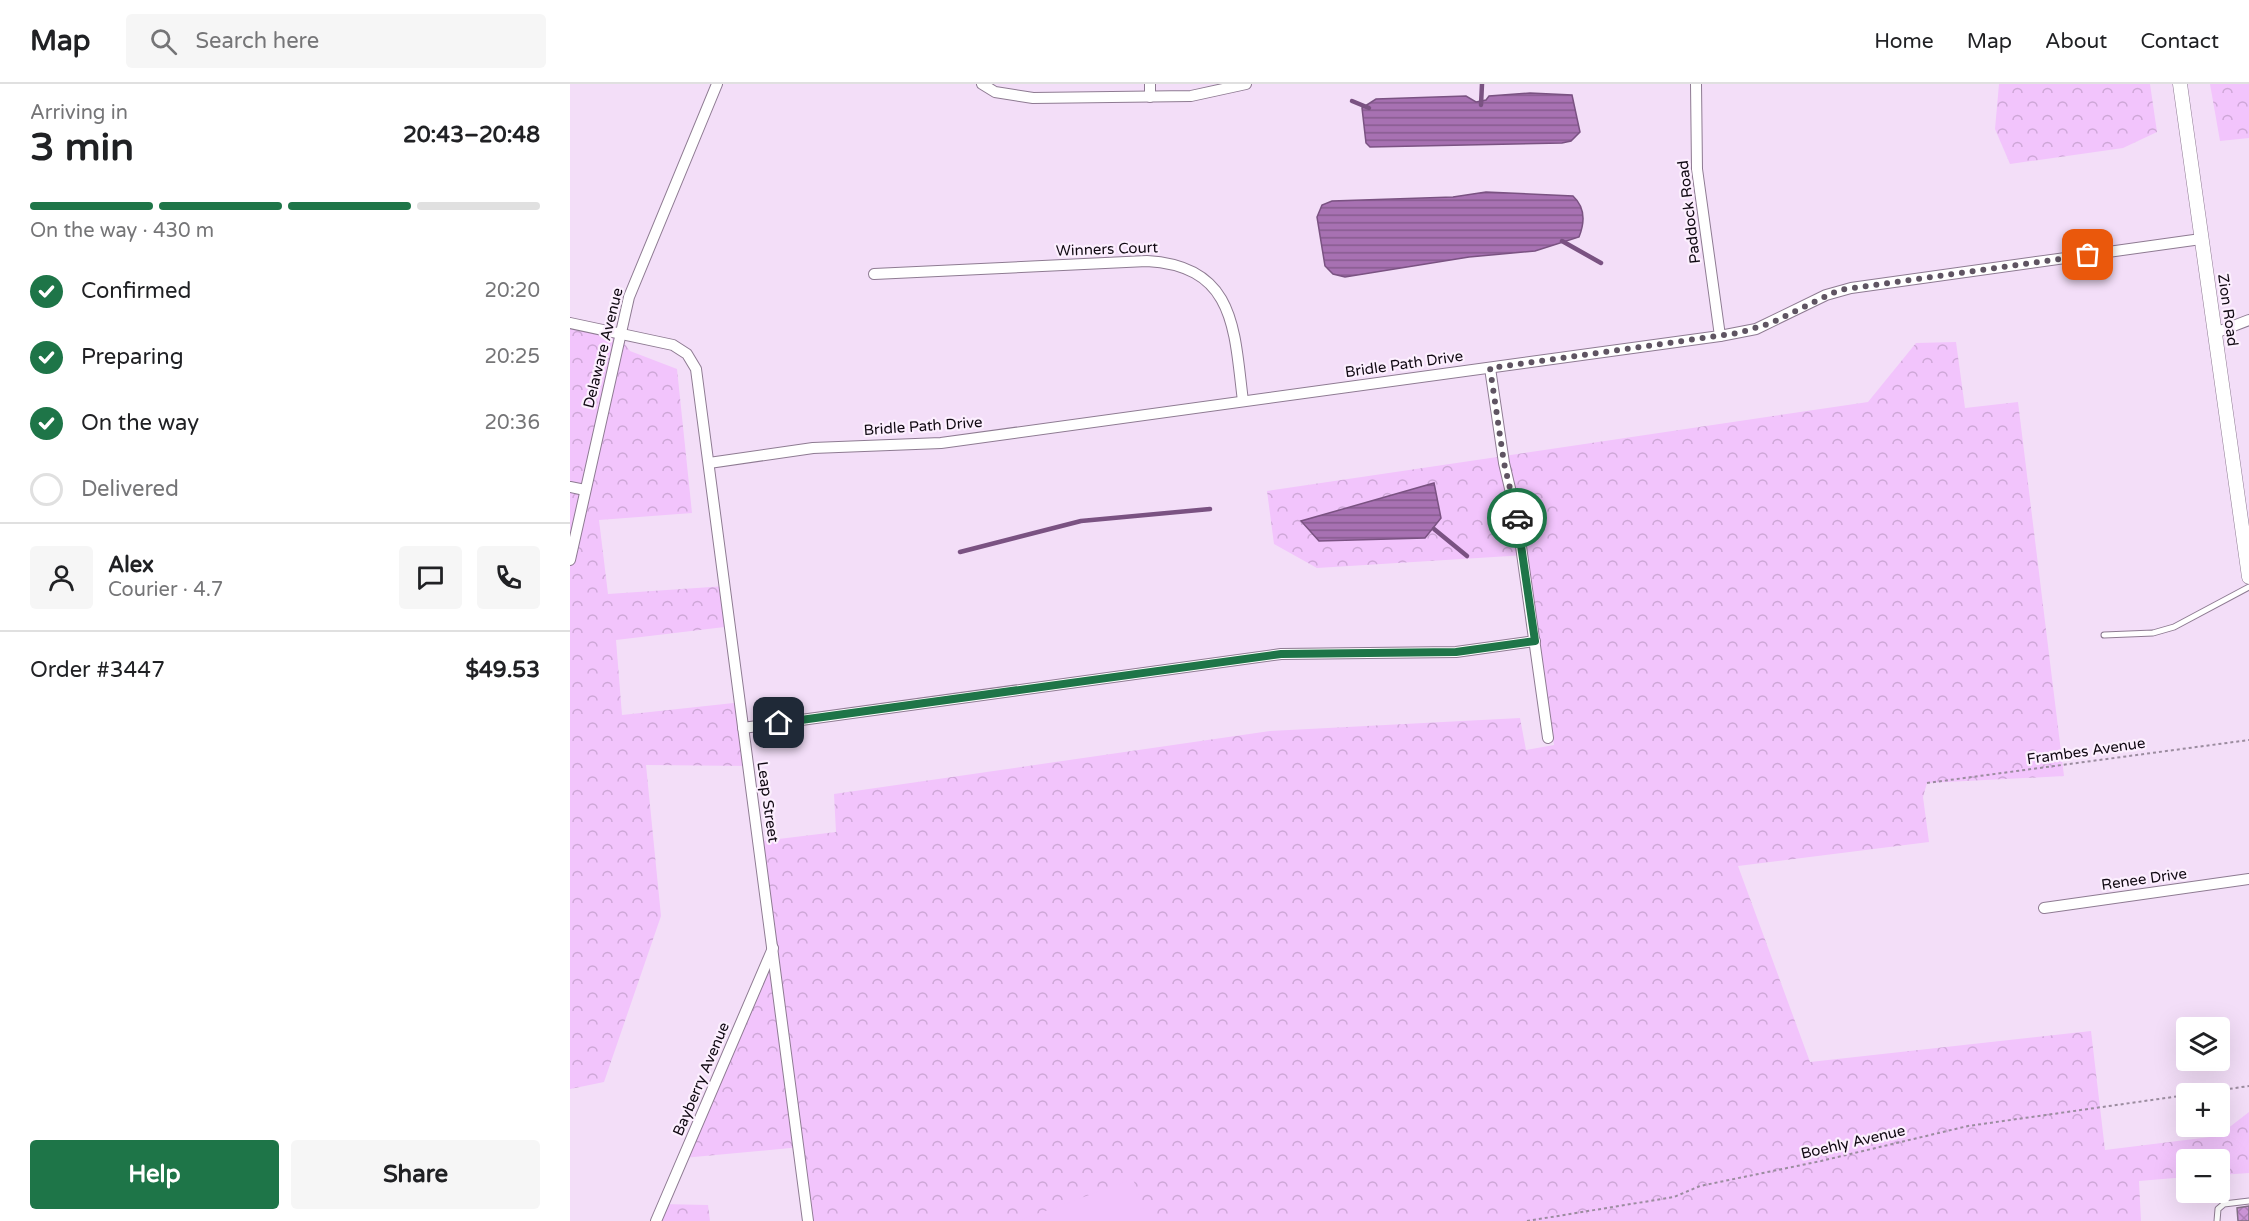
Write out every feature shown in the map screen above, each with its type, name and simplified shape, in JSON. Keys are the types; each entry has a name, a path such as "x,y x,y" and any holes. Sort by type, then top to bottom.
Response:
{"street":[{"name":"Delaware Avenue","path":"570,560 619,334 634,283 717,84"},
{"path":"982,84 995,92 1033,98 1206,94 1246,84"},
{"path":"1150,84 1150,97"},
{"name":"Paddock Road","path":"1696,84 1696,169 1720,336"},
{"name":"Zion Road","path":"2180,84 2249,577"},
{"name":"Bridle Path Drive","path":"709,463 813,448 941,442 1720,336 1763,326 1839,290 2201,239"},
{"name":"Winners Court","path":"874,274 1147,261 1178,264 1192,270 1211,284 1226,307 1233,325 1243,401"},
{"path":"2215,333 2249,321"},
{"name":"Leap Street","path":"570,324 673,345 690,358 699,382 808,1221"},
{"path":"1490,368 1504,463 1517,518 1548,738"},
{"path":"570,487 585,490"},
{"path":"743,728 1281,654 1456,652 1535,641"},
{"name":"Renee Drive","path":"2044,908 2249,879"},
{"name":"Bayberry Avenue","path":"656,1221 773,948"}],"lane":[{"path":"2104,635 2153,633 2174,627 2249,587"},
{"path":"2217,1221 2218,1209 2224,1204 2249,1201"}],"path":[{"name":"Frambes Avenue","path":"1927,783 2249,740"},
{"path":"2230,1089 2249,1086"},
{"name":"Boehly Avenue","path":"1527,1221 1674,1197 1700,1186 1821,1161 1968,1126 2176,1097"}],"green space":[{"path":"1999,84 2150,84 2157,132 2123,148 2010,164 1995,129"},
{"path":"2210,84 2249,84 2249,138 2220,141"},
{"path":"570,325 619,336 630,351 677,369 692,513 599,520 608,594 726,586 733,626 616,640 622,715 743,702 751,766 646,765 661,916 604,1082 570,1089"},
{"path":"1956,342 1965,408 2018,402 2064,776 1927,783 1923,797 1929,842 1738,866 1810,1062 2091,1031 2105,1150 2210,1137 2230,1137 2230,1127 2249,1112 2249,1173 2230,1174 2230,1149 2176,1149 2176,1178 2139,1181 2141,1221 811,1221 801,1147 683,1158 775,941 762,841 836,832 834,794 1270,731 1520,718 1526,750 1554,745 1526,555 1317,568 1274,544 1267,491 1868,402 1916,343"},
{"path":"1133,1179 1148,1221 1018,1221"},
{"path":"661,1204 708,1205 710,1221 657,1221"}],"shaded area":[{"path":"1530,93 1572,95 1580,132 1571,141 1562,143 1370,147 1366,143 1362,108 1376,99 1466,96 1476,102 1486,100 1489,96"},
{"path":"1486,192 1573,196 1580,205 1583,215 1579,237 1535,251 1469,257 1345,277 1333,274 1325,266 1317,217 1322,205 1332,201 1453,197"},
{"path":"1434,483 1441,518 1425,538 1319,541 1301,521"}],"building":[{"path":"2249,1206 2249,1221 2238,1221 2237,1208"}],"waterway":[{"path":"1481,105 1482,84"},
{"path":"1352,101 1369,108"},
{"path":"1562,241 1601,263"},
{"path":"960,552 1081,521 1210,509"},
{"path":"1434,529 1467,556"}],"way so far":[{"path":"1517,518 1504,463 1490,368 1739,333 1771,323 1826,294 1839,290 2088,255"}],"route":[{"path":"779,723 1281,654 1456,652 1535,641 1517,518"}]}
